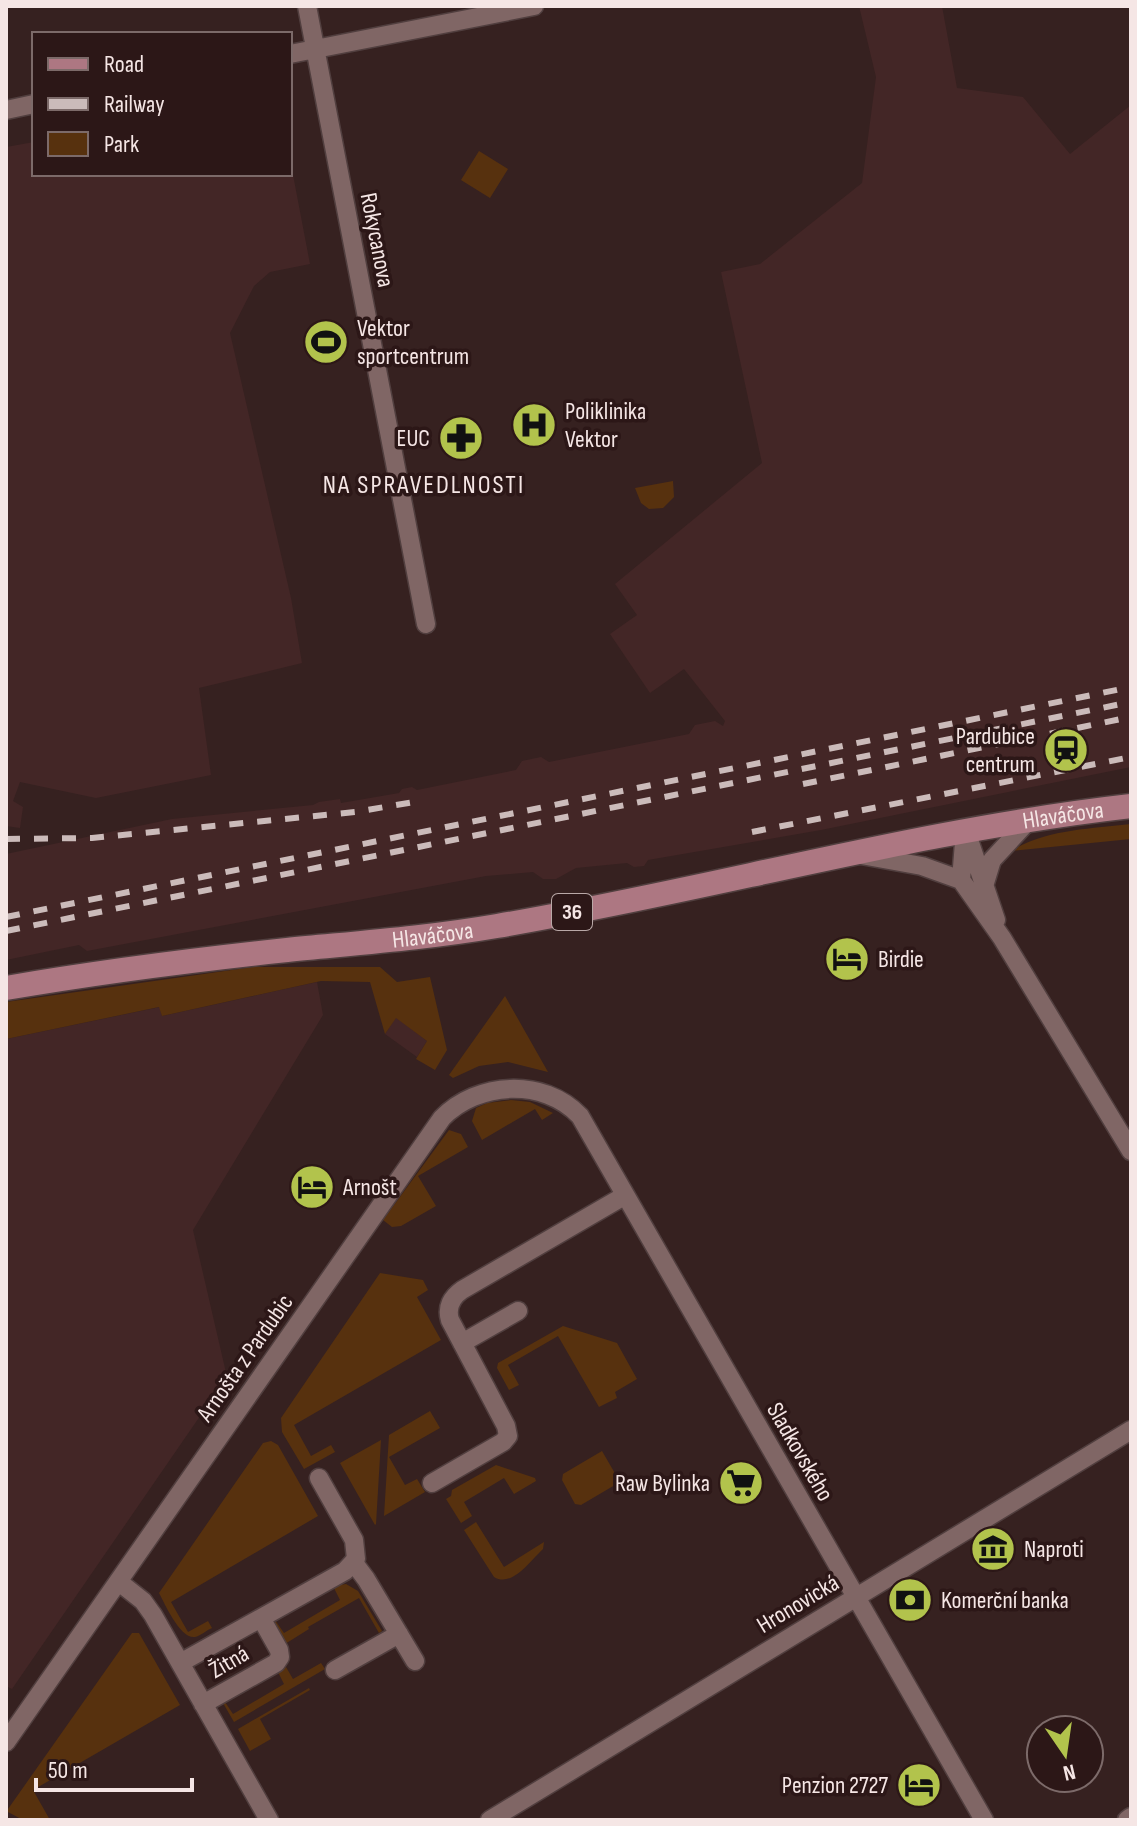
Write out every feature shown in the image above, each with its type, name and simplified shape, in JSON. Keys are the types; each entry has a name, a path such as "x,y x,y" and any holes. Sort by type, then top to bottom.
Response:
{"main road":[{"name":"Hlaváčova","path":"6,988 155,965 405,940 494,927 965,830 1131,806"}],"street":[{"name":"Rokycanova","path":"307,6 426,624"},
{"path":"292,54 534,6"},
{"path":"6,110 32,104"},
{"path":"985,883 992,860 1030,819"},
{"path":"965,830 961,880 1002,938 1131,1151"},
{"path":"965,830 1002,938"},
{"name":"Hlaváčova","path":"854,853 922,866 961,880"},
{"name":"Arnošta z Pardubic","path":"6,1742 442,1118 463,1100 490,1090 535,1092 572,1108"},
{"name":"Sladkovského","path":"572,1108 580,1116 984,1820"},
{"path":"432,1483 503,1442 508,1436 506,1426 448,1313 456,1295 624,1196"},
{"path":"462,1343 518,1311"},
{"name":"Hronovická","path":"490,1820 1131,1430"},
{"path":"319,1478 354,1540 357,1554 354,1563 415,1661"},
{"name":"Žitná","path":"180,1663 345,1571 354,1563"},
{"name":"Žitná","path":"119,1582 148,1608 269,1820"},
{"name":"Žitná","path":"203,1704 276,1663 280,1657 279,1650 261,1618"},
{"path":"335,1670 399,1634"}],"shaded area":[{"path":"859,6 942,6 957,88 1023,97 1070,154 1131,105 1131,767 821,830 648,860 644,866 634,867 627,863 576,868 556,879 543,879 533,872 486,876 87,951 79,945 6,960 6,854 172,819 313,805 340,799 341,803 399,793 412,787 417,790 516,770 522,761 541,757 549,762 689,734 695,725 715,721 723,726 725,721 684,669 650,693 610,634 637,615 615,584 762,463 721,272 760,264 862,183 876,77"},
{"path":"32,142 32,176 292,176 292,170 310,264 270,272 254,286 230,333 291,598 302,663 199,688 211,775 96,798 20,782 13,801 23,807 20,828 6,826 6,147"},
{"path":"317,982 323,1015 193,1230 227,1377 12,1689 8,1687 6,1690 6,1039 160,1007 162,1016"},
{"path":"396,1017 427,1041 417,1057 385,1034"}],"green space":[{"path":"479,151 508,169 490,198 461,180"},
{"path":"673,481 674,497 663,508 649,509 641,503 635,488"},
{"path":"1131,824 1131,839 1011,851 1054,834"},
{"path":"253,967 380,967 397,982 430,977 447,1050 435,1070 416,1059 427,1041 396,1018 385,1034 370,982 321,981 162,1016 159,1007 6,1039 6,1002"},
{"path":"505,996 548,1072 508,1062 479,1066 453,1078 449,1075"},
{"path":"511,1100 530,1102 553,1113 542,1120 535,1109 482,1140 472,1121 476,1108 487,1103"},
{"path":"449,1130 461,1134 468,1147 418,1176 436,1206 401,1226 392,1227 383,1220"},
{"path":"380,1273 423,1280 428,1290 417,1297 441,1340 294,1425 311,1456 331,1445 335,1452 304,1469 282,1432 281,1418"},
{"path":"563,1326 617,1343 637,1379 615,1392 617,1398 599,1407 558,1336 508,1365 519,1385 509,1390 497,1368 498,1363"},
{"path":"430,1411 440,1428 389,1457 405,1485 417,1479 425,1492 384,1516 389,1435"},
{"path":"381,1440 376,1524 375,1525 340,1463"},
{"path":"271,1441 278,1445 318,1516 171,1602 188,1632 208,1621 212,1628 195,1637 189,1636 174,1620 159,1593 263,1443"},
{"path":"602,1451 620,1482 581,1505 575,1504 562,1480 563,1474"},
{"path":"496,1465 535,1478 536,1481 514,1494 504,1478 464,1502 472,1516 461,1523 446,1499 451,1496 452,1490"},
{"path":"476,1522 504,1567 544,1542 543,1549 514,1576 507,1579 494,1577 464,1530"},
{"path":"346,1584 358,1591 382,1631 379,1633 359,1598 285,1644 270,1622 275,1620 284,1633 340,1600 333,1586"},
{"path":"132,1633 139,1633 180,1705 33,1790 50,1820 23,1820 8,1812 8,1809"},
{"path":"321,1663 325,1669 234,1722 223,1703 233,1714 284,1684 278,1672 286,1667 293,1679"},
{"path":"309,1688 260,1719 271,1739 250,1751 238,1729"}],"railway":[{"path":"6,917 1131,687"},
{"path":"6,931 1131,702"},
{"path":"803,784 1131,717"},
{"path":"752,832 1131,757"},
{"path":"6,839 92,838 355,812 420,801"}],"place":[{"name":"Vektor sportcentrum","path":"326,342"},
{"name":"Poliklinika Vektor","path":"534,425"},
{"name":"EUC","path":"461,438"},
{"name":"Pardubice centrum","path":"1066,750"},
{"name":"Birdie","path":"847,959"},
{"name":"Arnošt","path":"312,1187"},
{"name":"Raw Bylinka","path":"741,1483"},
{"name":"Naproti","path":"993,1549"},
{"name":"Komerční banka","path":"910,1600"},
{"name":"Penzion 2727","path":"919,1785"}],"district":[{"name":"NA SPRAVEDLNOSTI","path":"424,485"}]}
